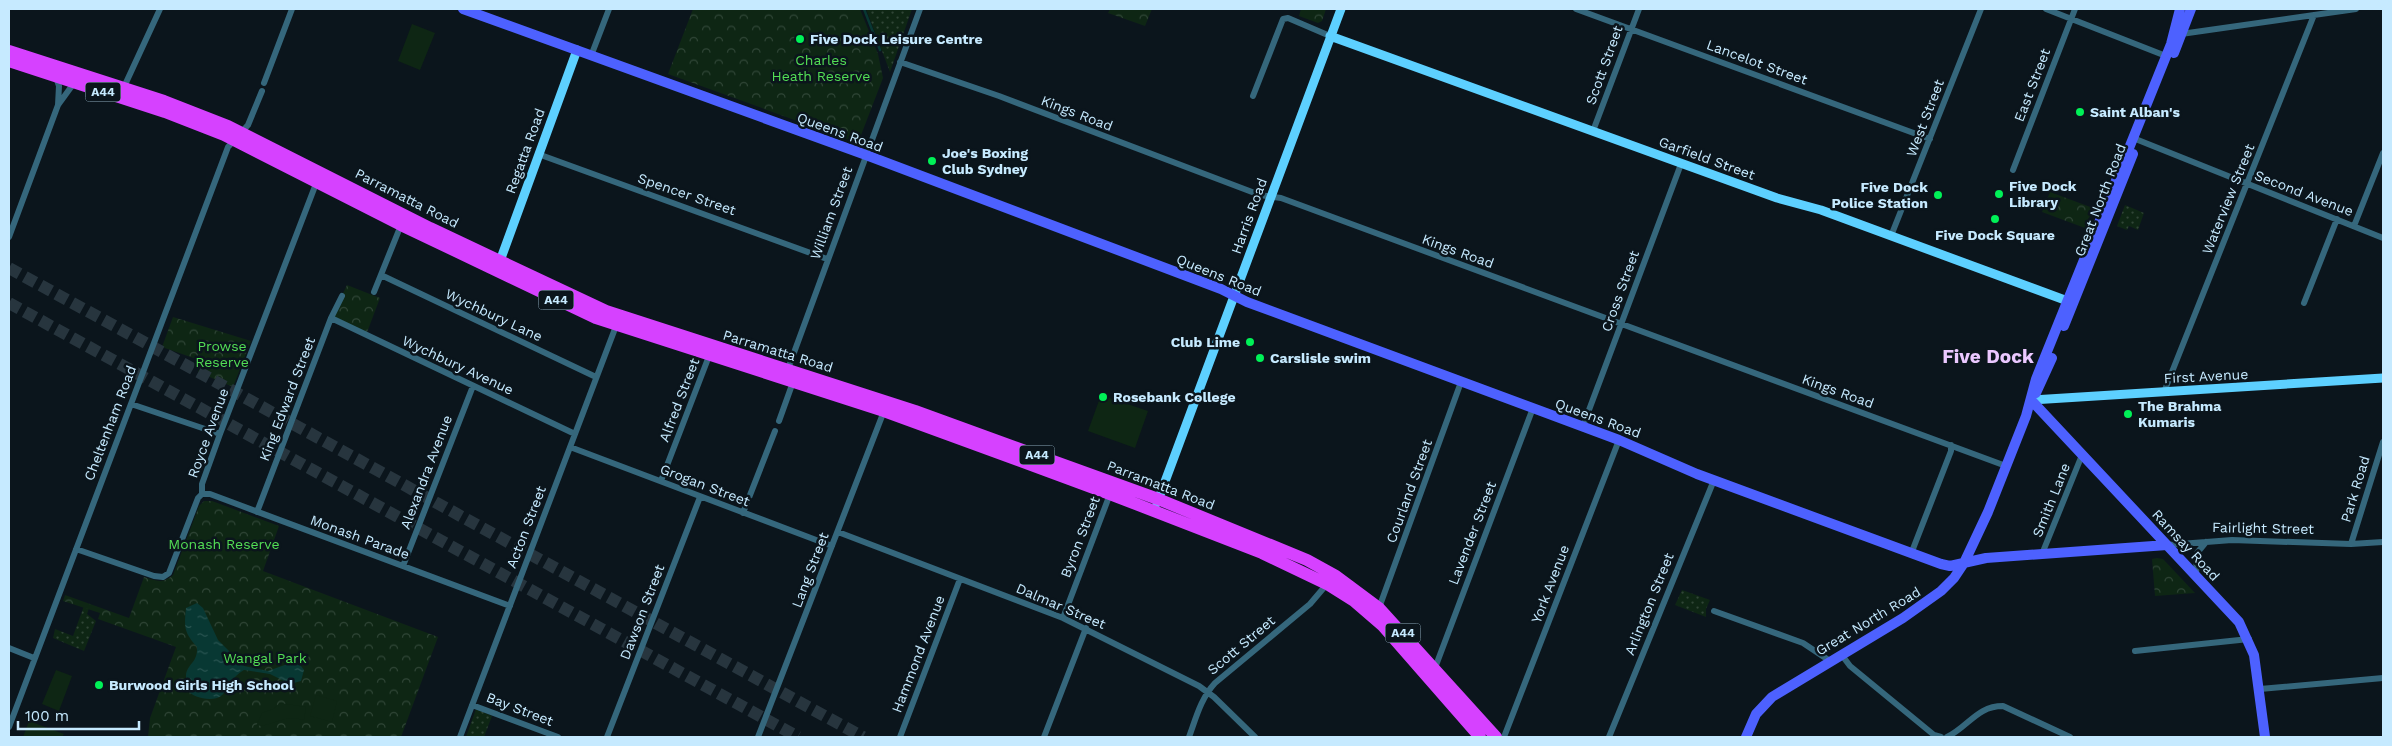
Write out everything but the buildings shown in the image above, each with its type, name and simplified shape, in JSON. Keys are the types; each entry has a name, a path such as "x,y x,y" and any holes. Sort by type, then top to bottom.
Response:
{"highway":[{"name":"Parramatta Road","path":"9,51 185,108 401,225 616,326 884,412 1110,494 1156,505 1262,553 1327,584 1354,601 1383,626 1480,737"},
{"name":"Parramatta Road","path":"9,61 238,136 606,311 915,411 1156,505 1307,560 1336,576 1378,608 1435,668 1496,737"}],"main road":[{"name":"Queens Road","path":"464,9 866,155 1234,295 1244,301 1583,426 1714,480 1911,554 1950,566 1964,563"},
{"name":"Great North Road","path":"2136,139 2166,56 2180,9"},
{"name":"Great North Road","path":"1746,737 1756,714 1772,697 1903,618 1934,597 1954,578 1964,563 2006,466 2031,400 2042,382 2071,302 2136,139 2191,9"},
{"name":"Ramsay Road","path":"2031,400 2229,610 2249,639 2254,655 2260,690 2264,737"},
{"name":"Fairlight Street","path":"1964,563 1986,558 2168,544"}],"street":[{"path":"124,87 160,9"},
{"path":"264,83 292,9"},
{"path":"592,56 609,9"},
{"name":"William Street","path":"788,369 920,9"},
{"name":"Lancelot Street","path":"1576,9 1930,139"},
{"name":"Scott Street","path":"1594,131 1639,9"},
{"name":"West Street","path":"1891,236 1981,9"},
{"path":"2046,9 2166,56"},
{"name":"East Street","path":"2013,170 2075,9"},
{"path":"2181,34 2356,9"},
{"name":"Harris Road","path":"1156,505 1339,11"},
{"name":"Waterview Street","path":"2164,392 2314,15"},
{"path":"1253,96 1283,19 1288,18 1330,36"},
{"name":"Garfield Street","path":"1330,36 1776,198 1821,210 2071,302"},
{"name":"Regatta Road","path":"500,261 577,50"},
{"name":"Kings Road","path":"900,62 999,96 1260,194 1290,201 2006,466"},
{"path":"56,77 59,86 58,105"},
{"path":"9,237 58,105 74,83"},
{"name":"Cheltenham Road","path":"9,727 228,146 248,125 262,91"},
{"name":"Second Avenue","path":"2136,139 2383,238"},
{"path":"2354,226 2383,153"},
{"name":"Spencer Street","path":"538,154 827,259"},
{"name":"Cross Street","path":"1583,426 1681,164"},
{"name":"Royce Avenue","path":"76,549 154,576 163,577 171,569 198,498 202,494 202,484 220,434 317,181"},
{"path":"2304,303 2338,219"},
{"path":"374,292 401,225"},
{"name":"Wychbury Lane","path":"381,275 596,377"},
{"name":"King Edward Street","path":"257,512 331,318 342,296"},
{"name":"Wychbury Avenue","path":"331,318 575,434"},
{"name":"Acton Street","path":"460,737 616,326"},
{"name":"Alfred Street","path":"661,482 709,356"},
{"name":"First Avenue","path":"2031,400 2383,378"},
{"path":"779,421 793,382"},
{"name":"Courland Street","path":"1378,608 1462,382"},
{"name":"Alexandra Avenue","path":"403,566 473,386"},
{"path":"130,404 220,434"},
{"name":"Lavender Street","path":"1435,668 1533,408"},
{"name":"Lang Street","path":"758,737 884,412"},
{"path":"743,512 775,431"},
{"name":"York Avenue","path":"1504,737 1619,440"},
{"name":"Park Road","path":"2351,544 2383,442"},
{"path":"1911,554 1951,451 1951,445"},
{"name":"Grogan Street","path":"570,447 832,546"},
{"name":"Smith Lane","path":"2042,554 2082,455"},
{"name":"Arlington Street","path":"1609,737 1714,480"},
{"name":"Monash Parade","path":"202,494 210,494 510,606"},
{"name":"Byron Street","path":"1062,618 1110,494"},
{"name":"Dawson Street","path":"607,737 700,497"},
{"name":"Dalmar Street","path":"838,532 1062,618 1164,666 1207,692 1256,737"},
{"name":"Fairlight Street","path":"2168,544 2248,540 2351,544 2383,542"},
{"path":"2196,575 2197,553 2206,542"},
{"name":"Hammond Avenue","path":"900,737 960,579"},
{"name":"Scott Street","path":"1189,737 1207,692 1231,668 1310,604 1327,584"},
{"path":"1714,611 1803,643 1830,661"},
{"path":"1044,737 1086,628"},
{"path":"2135,651 2249,639"},
{"path":"9,648 34,658"},
{"path":"1841,654 1850,666 1934,735 1941,737"},
{"path":"2260,690 2383,678"},
{"name":"Bay Street","path":"472,705 558,737"},
{"path":"1947,737 1956,733 1983,709 1992,706 2003,706 2070,737"}],"green space":[{"name":"Charles Heath Reserve","path":"693,9 860,9 878,54 883,78 858,143 668,74"},
{"path":"866,9 912,9 890,72"},
{"path":"1110,9 1152,9 1145,26 1108,13"},
{"path":"1301,9 1326,9 1322,21 1318,23 1299,16"},
{"path":"412,24 435,33 420,70 398,61"},
{"path":"2050,192 2093,208 2085,228 2042,212"},
{"path":"2125,205 2144,213 2138,230 2129,226 2127,230 2117,226"},
{"path":"347,285 380,298 366,335 331,318"},
{"name":"Prowse Reserve","path":"173,317 251,341 233,387 198,372 202,361 162,347"},
{"path":"1101,395 1148,411 1135,448 1088,431"},
{"name":"Wangal Park","path":"204,501 212,501 279,526 263,571 438,637 401,737 148,737 150,718 176,647 98,619 100,613 63,601 65,595 129,618 144,577 160,581 166,580 173,575 199,506"},
{"path":"2152,559 2163,559 2195,593 2155,596"},
{"path":"1682,590 1710,600 1706,609 1706,617 1675,605"},
{"path":"84,606 89,608 87,614 96,621 84,651 53,638 55,629 73,636"},
{"path":"56,670 72,676 59,711 42,704"},
{"path":"316,695 337,701 332,722 310,716"},
{"path":"280,703 306,707 304,720 290,718 256,726 262,713 273,709"},
{"path":"476,709 492,716 484,737 466,737"},
{"path":"29,721 64,734 62,737 23,737"}],"water":[{"path":"197,603 203,608 218,640 244,666 268,671 293,662 304,670 301,681 290,684 270,674 244,670 236,676 224,693 217,698 203,698 190,693 186,675 188,668 196,657 197,647 187,633 185,615 186,608"}],"waterway":[{"path":"864,9 880,50"}],"tunnel":[{"path":"9,268 863,737"},
{"path":"9,303 798,737"}],"place":[{"name":"Five Dock Leisure Centre","path":"800,39"},
{"name":"Saint Alban's","path":"2080,112"},
{"name":"Joe's Boxing Club Sydney","path":"932,161"},
{"name":"Five Dock Library","path":"1999,194"},
{"name":"Five Dock Police Station","path":"1938,195"},
{"name":"Five Dock Square","path":"1995,219"},
{"name":"Club Lime","path":"1250,342"},
{"name":"Carslisle swim","path":"1260,358"},
{"name":"Rosebank College","path":"1103,397"},
{"name":"The Brahma Kumaris","path":"2128,414"},
{"name":"Burwood Girls High School","path":"99,685"}],"district":[{"name":"Five Dock","path":"1988,356"}],"park label":[{"name":"Monash Reserve","path":"224,544"}]}
